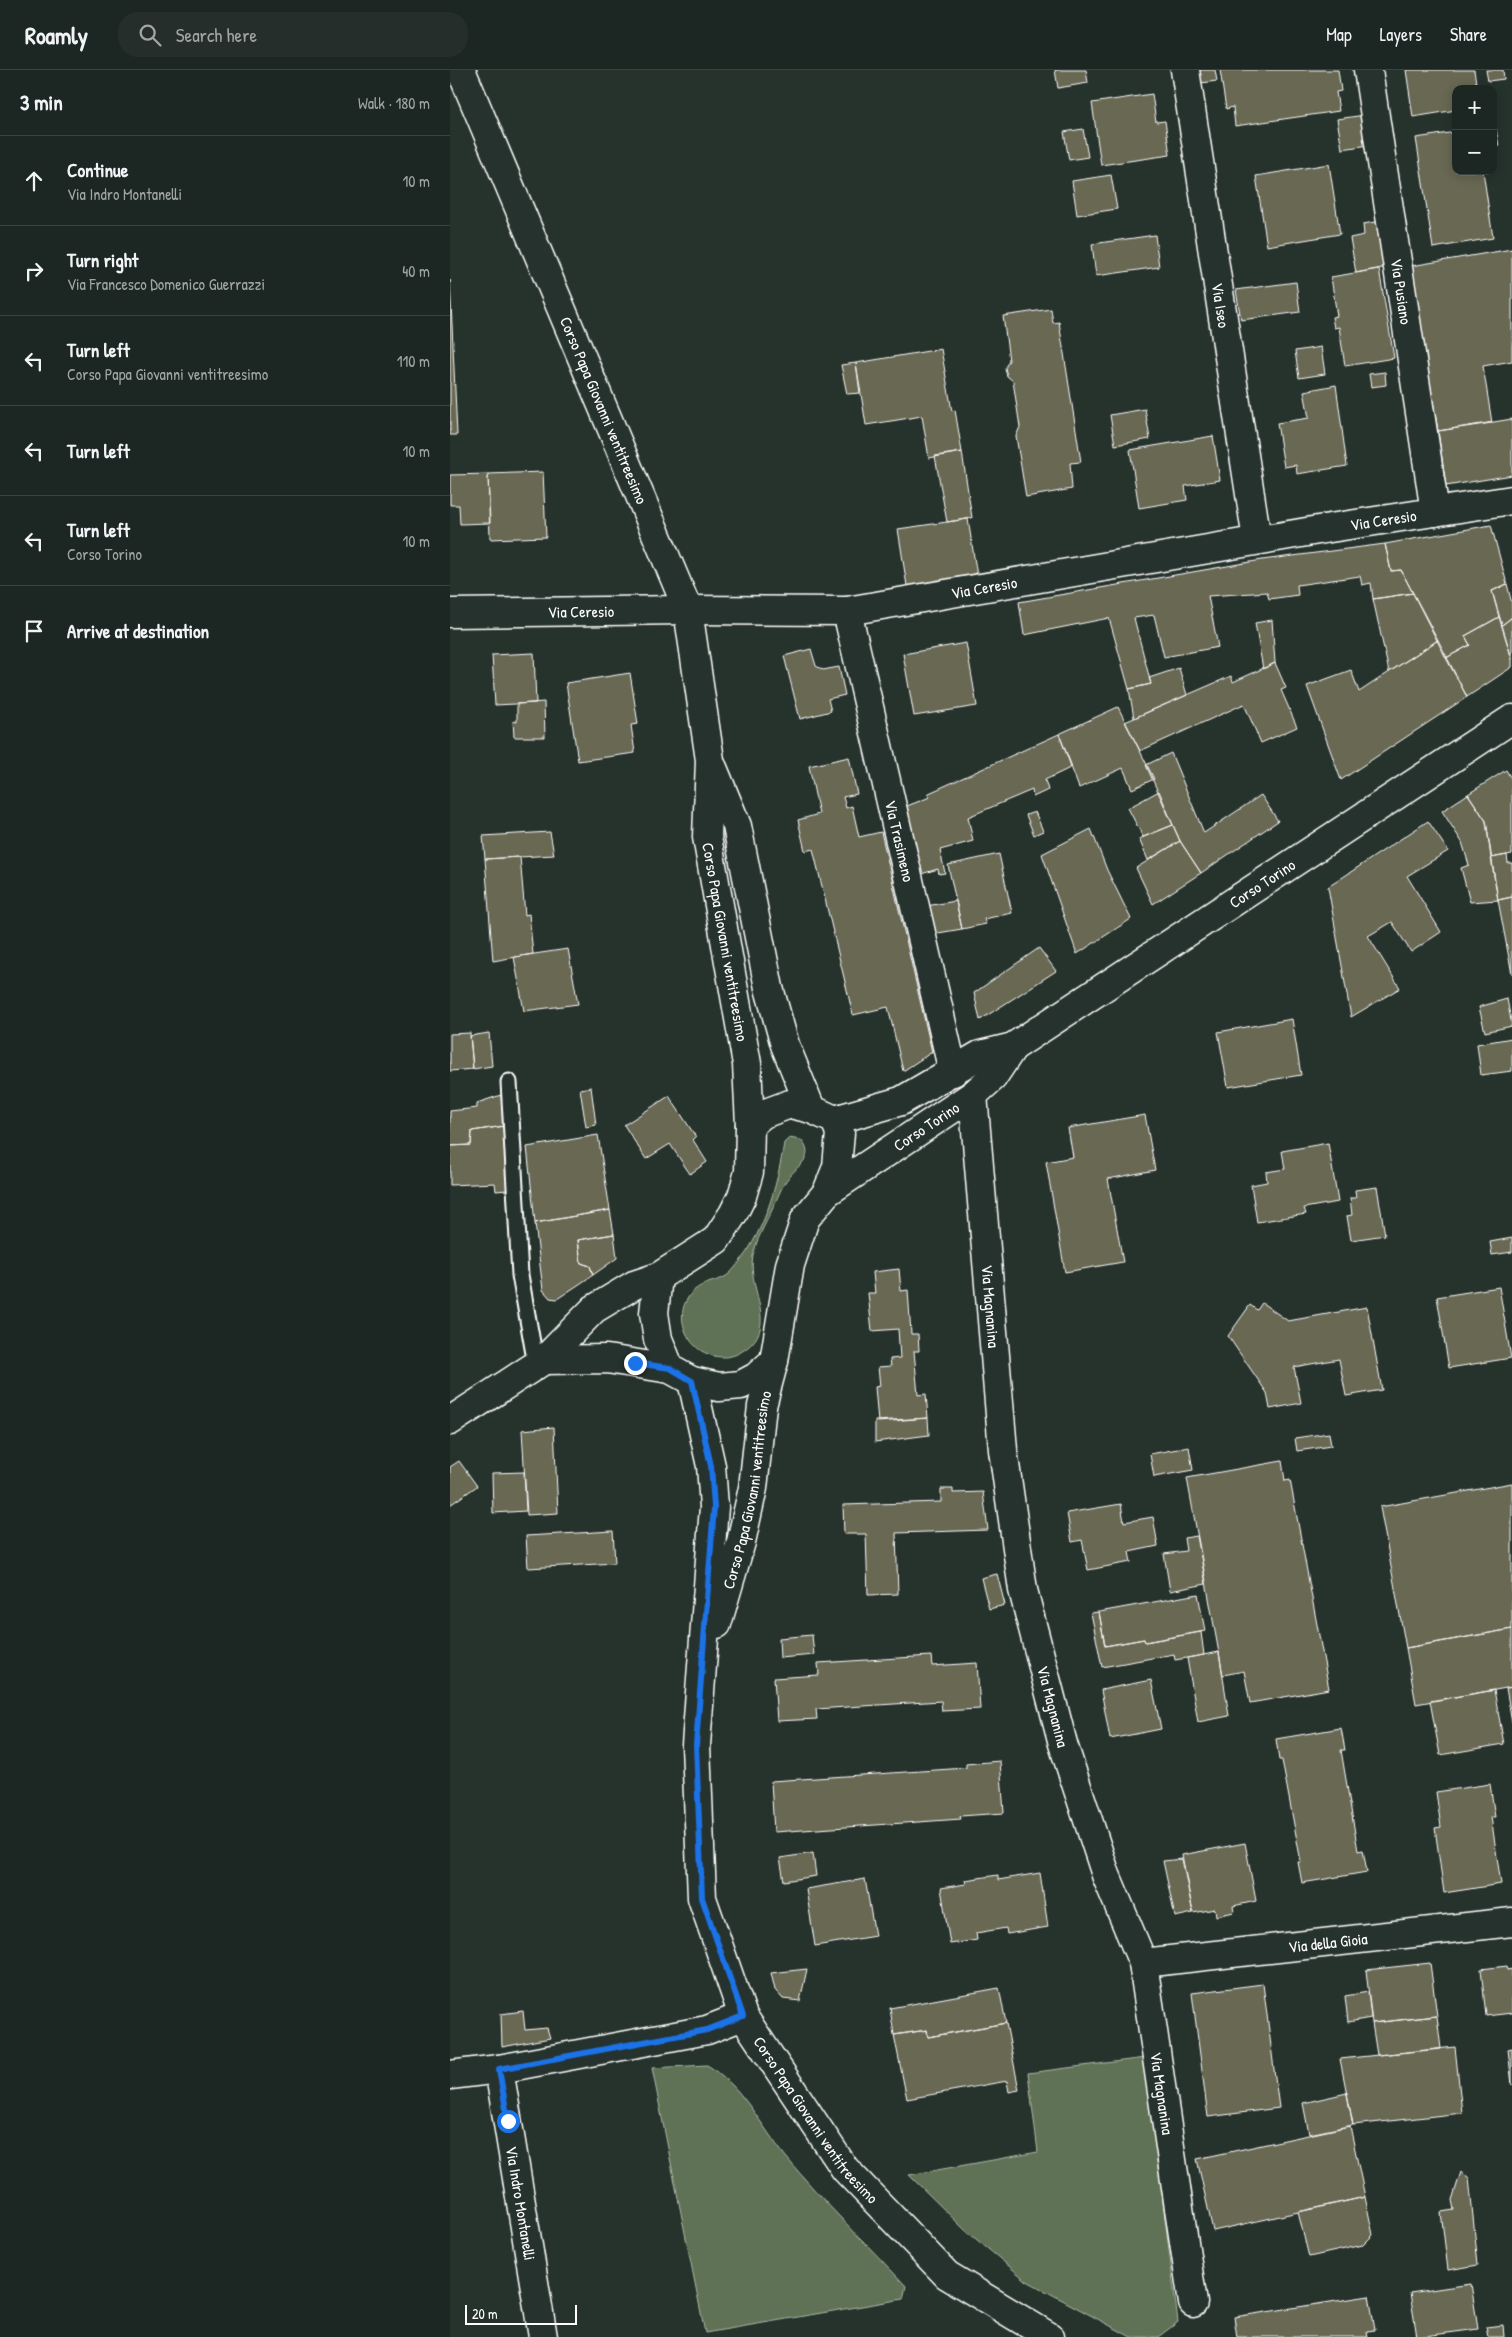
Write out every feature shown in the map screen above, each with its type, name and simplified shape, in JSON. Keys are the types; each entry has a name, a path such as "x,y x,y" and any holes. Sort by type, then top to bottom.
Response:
{"main road":[{"name":"Corso Papa Giovanni ventitreesimo","path":"461,70 688,610 710,760 707,837 747,1064 750,1124 749,1172 734,1214 716,1240 658,1276 654,1313 658,1339 681,1375 711,1466 714,1507 696,1745 702,1898 743,2016 845,2169 948,2275 1050,2337"},
{"name":"Via Iseo","path":"1185,70 1257,540"},
{"name":"Via Pusiano","path":"1368,70 1435,512"},
{"name":"Via Ceresio","path":"450,613 688,610 847,611 1257,540 1512,500"},
{"name":"Via Trasimeno","path":"847,611 953,1072"},
{"name":"Corso Torino","path":"823,1114 901,1101 980,1055 1013,1047 1512,719"},
{"name":"Corso Papa Giovanni ventitreesimo","path":"702,1676 741,1542 753,1488 762,1406 774,1361 790,1265 805,1219 827,1192 837,1167 840,1151 840,1133 823,1114 785,1045 769,988 737,826 710,760"},
{"name":"Corso Torino","path":"827,1192 972,1095 993,1077 1013,1047"},
{"name":"Via Magnanina","path":"972,1095 1003,1450 1023,1590 1063,1744 1106,1875 1143,1962 1193,2303"},
{"path":"750,1124 763,1114 790,1104 823,1114"},
{"path":"450,1422 540,1362 594,1309 634,1285 658,1276"},
{"path":"540,1362 607,1359 681,1375 719,1387 740,1386 756,1378 774,1361"},
{"name":"Via della Gioia","path":"1143,1962 1512,1922"},
{"path":"450,2075 499,2069 707,2030 743,2016"},
{"name":"Via Indro Montanelli","path":"499,2069 543,2337"}],"lane":[{"path":"509,1082 520,1274 540,1362"}],"green space":[{"path":"789,1138 801,1140 807,1151 804,1160 784,1185 754,1250 752,1269 760,1307 760,1330 754,1340 744,1350 735,1355 717,1357 708,1354 695,1345 686,1332 682,1316 683,1308 691,1293 697,1288 727,1276 753,1242 761,1227 773,1194 784,1143"},
{"path":"1145,2058 1178,2322 1158,2337 1131,2337 1027,2281 965,2230 909,2175 1038,2152 1028,2073"},
{"path":"707,2065 720,2074 741,2095 800,2174 906,2286 903,2299 705,2333 652,2068"}],"building":[{"path":"1055,70 1086,70 1088,83 1058,88"},
{"path":"1199,70 1215,70 1217,81 1201,83"},
{"path":"1220,70 1338,70 1341,91 1336,92 1339,111 1235,126 1233,107 1226,109"},
{"path":"1406,70 1474,70 1476,85 1452,85 1452,111 1413,117"},
{"path":"1486,70 1503,70 1504,79 1488,81"},
{"path":"1152,94 1156,122 1165,121 1170,155 1101,165 1092,103"},
{"path":"1365,115 1369,145 1342,149 1337,119"},
{"path":"1083,129 1088,157 1069,160 1064,132"},
{"path":"1452,133 1452,175 1484,175 1493,238 1433,248 1416,138"},
{"path":"1329,164 1340,234 1267,246 1256,176"},
{"path":"1111,175 1117,209 1077,215 1072,181"},
{"path":"1381,221 1387,267 1356,273 1350,238 1364,235 1363,224"},
{"path":"1155,235 1159,267 1096,276 1092,244"},
{"path":"1512,249 1512,361 1483,366 1492,423 1438,431 1411,266"},
{"path":"1379,269 1394,358 1345,366 1339,327 1334,328 1332,317 1337,316 1331,277"},
{"path":"450,280 457,435 450,435"},
{"path":"1296,282 1300,312 1241,320 1236,290"},
{"path":"1051,309 1053,323 1059,322 1081,462 1070,463 1072,489 1026,497 1016,436 1020,427 1013,381 1007,376 1005,368 1009,360 1003,316"},
{"path":"1321,347 1325,374 1299,378 1295,351"},
{"path":"941,349 952,411 955,410 962,452 929,458 922,416 866,425 856,363"},
{"path":"856,363 860,393 847,394 841,365"},
{"path":"1385,372 1386,385 1371,387 1369,374"},
{"path":"1336,385 1347,466 1297,474 1296,465 1284,467 1277,423 1309,418 1304,391"},
{"path":"1145,409 1150,439 1115,445 1110,415"},
{"path":"1512,419 1512,475 1446,486 1438,431"},
{"path":"1213,436 1220,480 1185,486 1187,500 1139,508 1130,450"},
{"path":"962,452 972,518 947,522 935,456"},
{"path":"543,472 546,537 490,539 488,474"},
{"path":"488,474 490,523 460,524 459,505 450,505 450,475"},
{"path":"968,519 977,576 907,586 898,529"},
{"path":"1491,525 1507,584 1492,591 1499,617 1465,636 1470,645 1446,658 1401,570 1391,571 1385,544"},
{"path":"1385,544 1391,571 1401,570 1413,593 1373,599 1371,583 1362,585 1360,576 1297,585 1298,595 1269,599 1267,592 1208,596 1218,647 1164,657 1154,615 1134,618 1151,684 1129,689 1109,618 1024,635 1019,602 1262,560"},
{"path":"1507,584 1512,604 1512,617 1502,625 1492,591"},
{"path":"1413,593 1438,640 1389,672 1373,599"},
{"path":"1499,617 1512,659 1512,667 1467,697 1446,658 1470,645 1465,636"},
{"path":"1512,619 1512,659 1502,625"},
{"path":"1272,620 1275,663 1263,669 1255,623"},
{"path":"1438,640 1467,697 1341,780 1307,686 1351,670 1359,692"},
{"path":"966,643 977,706 914,716 903,654"},
{"path":"811,649 816,666 823,670 839,667 845,695 828,699 831,711 800,719 784,656"},
{"path":"534,653 536,703 495,705 492,655"},
{"path":"1275,663 1286,688 1281,690 1297,727 1261,743 1244,704 1140,751 1125,722 1231,676 1233,682"},
{"path":"1179,668 1187,695 1134,718 1129,689 1151,684 1149,678"},
{"path":"630,673 638,724 631,725 635,753 578,761 566,683"},
{"path":"544,702 545,737 514,737 513,721 517,722 517,704"},
{"path":"1118,707 1154,779 1132,789 1123,768 1079,788 1059,734"},
{"path":"1059,734 1072,767 1045,780 1048,790 1033,797 1032,790 968,817 973,841 940,850 945,873 939,874 938,869 921,874 907,806 930,797 927,794"},
{"path":"1171,753 1204,833 1261,795 1278,821 1201,873 1180,841 1146,765"},
{"path":"849,757 857,794 843,797 846,808 852,806 859,837 881,832 932,1052 903,1071 888,1007 853,1015 813,849 805,851 798,820 819,814 809,766"},
{"path":"1506,770 1512,780 1512,854 1491,858 1486,821 1468,794"},
{"path":"1159,791 1173,825 1143,837 1128,808"},
{"path":"1468,794 1486,821 1498,900 1470,902 1461,868 1469,865 1462,842 1442,811"},
{"path":"1035,812 1043,831 1034,835 1026,815"},
{"path":"1428,821 1448,851 1407,876 1441,932 1411,952 1392,922 1368,936 1400,988 1351,1017 1328,887"},
{"path":"1173,825 1180,841 1148,860 1139,839"},
{"path":"1091,829 1107,870 1131,919 1077,954 1042,854"},
{"path":"550,832 554,855 485,859 483,836"},
{"path":"1180,841 1201,873 1153,904 1136,868"},
{"path":"999,854 1012,913 984,919 986,924 962,929 948,865"},
{"path":"1507,855 1508,863 1512,863 1512,897 1498,900 1491,858"},
{"path":"520,857 525,915 529,914 533,954 493,961 485,859"},
{"path":"1512,897 1512,974 1498,900"},
{"path":"956,901 962,929 932,934 926,906"},
{"path":"1039,948 1056,971 980,1020 974,993"},
{"path":"568,949 578,1004 524,1011 514,957"},
{"path":"1507,999 1512,1026 1485,1032 1479,1007"},
{"path":"1292,1019 1301,1075 1228,1087 1218,1032"},
{"path":"470,1033 473,1069 450,1071 450,1034"},
{"path":"489,1033 492,1066 473,1069 470,1036"},
{"path":"1512,1038 1512,1071 1481,1075 1477,1044"},
{"path":"591,1087 596,1125 586,1127 580,1089"},
{"path":"501,1095 504,1126 472,1131 471,1145 450,1146 450,1111 477,1108 477,1103"},
{"path":"669,1096 696,1137 693,1140 707,1162 690,1174 670,1144 646,1159 624,1125"},
{"path":"1145,1115 1155,1170 1108,1179 1123,1262 1065,1272 1046,1162 1073,1157 1068,1128"},
{"path":"504,1126 507,1190 496,1191 495,1183 450,1185 450,1146 471,1145 472,1131"},
{"path":"598,1135 610,1210 535,1223 527,1147"},
{"path":"1328,1143 1338,1202 1304,1208 1306,1214 1257,1222 1251,1185 1267,1182 1266,1172 1285,1169 1282,1151"},
{"path":"1377,1187 1385,1235 1351,1240 1347,1216 1352,1215 1350,1198 1356,1198 1355,1190"},
{"path":"610,1210 614,1234 578,1240 581,1263 590,1266 593,1275 557,1299 550,1298 543,1290 535,1223"},
{"path":"614,1234 617,1258 593,1275 590,1266 581,1263 578,1240"},
{"path":"1512,1238 1512,1252 1492,1255 1490,1242"},
{"path":"899,1269 901,1291 908,1290 911,1334 918,1334 919,1351 914,1351 918,1395 926,1394 928,1418 878,1422 875,1387 880,1386 878,1367 891,1366 890,1359 900,1358 898,1329 872,1331 868,1293 875,1293 873,1272"},
{"path":"1499,1287 1511,1358 1449,1368 1437,1297"},
{"path":"1262,1303 1288,1321 1367,1307 1382,1390 1346,1396 1339,1359 1294,1367 1301,1403 1270,1409 1267,1393 1228,1336 1250,1305 1257,1310"},
{"path":"928,1418 929,1435 875,1442 875,1421"},
{"path":"554,1427 558,1513 527,1515 522,1430"},
{"path":"1329,1433 1331,1446 1297,1451 1295,1438"},
{"path":"1189,1447 1193,1470 1154,1477 1150,1454"},
{"path":"459,1461 477,1486 450,1505 450,1467"},
{"path":"1282,1461 1285,1481 1290,1480 1329,1689 1250,1703 1244,1671 1223,1675 1187,1478"},
{"path":"524,1472 526,1511 493,1513 492,1473"},
{"path":"1512,1483 1512,1629 1406,1648 1380,1507"},
{"path":"941,1489 953,1489 953,1493 983,1492 988,1530 896,1533 898,1594 868,1595 866,1534 844,1534 843,1505 941,1502"},
{"path":"1121,1504 1124,1522 1153,1517 1158,1546 1129,1552 1131,1562 1088,1570 1082,1540 1072,1542 1067,1513"},
{"path":"613,1531 615,1563 528,1568 526,1536"},
{"path":"1197,1536 1206,1584 1170,1591 1164,1554 1186,1551 1184,1538"},
{"path":"997,1574 1005,1605 989,1609 981,1578"},
{"path":"1198,1594 1205,1631 1145,1642 1144,1639 1105,1646 1099,1612"},
{"path":"1099,1612 1105,1646 1144,1639 1145,1642 1201,1632 1204,1655 1175,1660 1174,1654 1102,1667 1091,1613"},
{"path":"1512,1629 1512,1687 1416,1704 1406,1648"},
{"path":"812,1635 814,1655 780,1658 779,1638"},
{"path":"1219,1652 1229,1716 1198,1722 1187,1658"},
{"path":"931,1656 932,1666 977,1663 980,1709 942,1711 941,1701 816,1709 817,1719 777,1721 774,1678 819,1675 818,1663"},
{"path":"1151,1680 1161,1729 1110,1739 1101,1690"},
{"path":"1512,1687 1512,1722 1506,1688"},
{"path":"1494,1690 1504,1744 1440,1755 1430,1701"},
{"path":"1341,1728 1345,1750 1341,1750 1358,1851 1363,1850 1367,1872 1302,1883 1298,1862 1301,1862 1282,1760 1279,1760 1276,1739"},
{"path":"1000,1761 1004,1813 960,1816 961,1819 774,1832 771,1781 966,1768 966,1764"},
{"path":"1490,1784 1495,1817 1491,1817 1501,1884 1444,1893 1435,1828 1441,1827 1436,1792"},
{"path":"1245,1843 1256,1901 1233,1906 1234,1912 1216,1916 1215,1909 1193,1913 1182,1855"},
{"path":"813,1853 816,1876 784,1881 780,1858"},
{"path":"1182,1859 1193,1913 1175,1917 1163,1861"},
{"path":"1040,1873 1048,1927 1007,1934 1006,1928 976,1933 977,1940 950,1944 941,1888 966,1884 965,1880 998,1875 998,1880"},
{"path":"865,1879 875,1936 815,1946 806,1889"},
{"path":"1430,1963 1437,2016 1372,2023 1366,1970"},
{"path":"1507,1966 1508,1970 1512,1969 1512,2013 1486,2016 1481,1969"},
{"path":"807,1969 800,2001 783,1999 775,1990 771,1973"},
{"path":"1263,1984 1279,2108 1208,2117 1192,1993"},
{"path":"999,1988 1006,2023 928,2037 927,2030 894,2035 890,2008"},
{"path":"1368,1992 1371,2018 1348,2022 1345,1996"},
{"path":"523,2011 525,2030 547,2028 550,2038 502,2047 501,2014"},
{"path":"1437,2016 1441,2049 1377,2055 1372,2023"},
{"path":"1006,2023 1019,2090 1009,2092 1007,2081 907,2099 894,2035 927,2030 928,2037"},
{"path":"1455,2047 1462,2113 1353,2125 1340,2059"},
{"path":"1512,2048 1512,2085 1508,2049"},
{"path":"1347,2093 1353,2125 1309,2134 1303,2103"},
{"path":"1350,2126 1365,2197 1213,2231 1197,2159"},
{"path":"1461,2172 1469,2178 1478,2265 1448,2270 1441,2212 1454,2210 1452,2200"},
{"path":"1365,2197 1373,2235 1363,2245 1309,2257 1298,2212"},
{"path":"1471,2284 1478,2329 1417,2337 1410,2293"},
{"path":"1369,2296 1375,2330 1367,2331 1368,2337 1237,2337 1234,2317"},
{"path":"1503,2325 1504,2337 1488,2337 1486,2327"}],"route":[{"path":"508,2121 499,2069 707,2030 743,2016 702,1898 696,1745 714,1507 711,1466 692,1381 670,1368 635,1363"}]}
